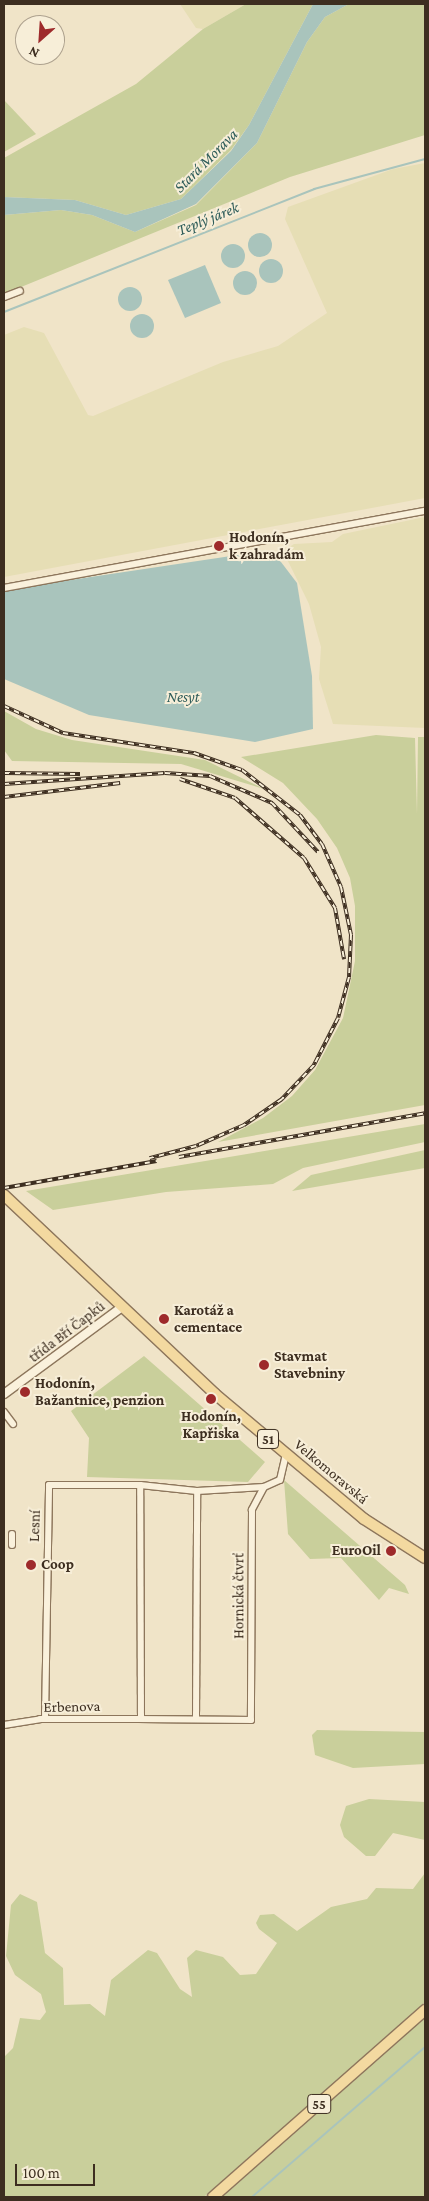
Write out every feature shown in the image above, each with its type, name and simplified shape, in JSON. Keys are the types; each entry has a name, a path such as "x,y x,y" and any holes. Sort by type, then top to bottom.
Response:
{"main road":[{"name":"Velkomoravská","path":"4,1196 122,1307 286,1453 364,1519 425,1558"},
{"name":"55","path":"213,2197 425,2010"}],"street":[{"path":"4,297 20,291"},
{"path":"4,588 425,510"},
{"name":"třída Bří Čapků","path":"4,1394 122,1307"},
{"path":"4,1412 13,1424"},
{"path":"141,1719 140,1485 197,1491 250,1491 264,1488 280,1480 286,1453"},
{"name":"Lesní","path":"45,1719 49,1485 140,1485"},
{"path":"250,1491 254,1499 264,1488"},
{"path":"196,1719 197,1491"},
{"name":"Hornická čtvrť","path":"141,1719 251,1720 254,1499"},
{"path":"12,1534 12,1545"},
{"name":"Erbenova","path":"4,1725 45,1719 141,1719"}],"shaded area":[{"path":"180,4 246,4 203,29 196,28"},
{"path":"425,163 425,498 4,577 4,335 24,327 44,333 88,415 93,416 223,362 278,346 327,313 285,219 288,207 393,169"},
{"path":"425,517 425,728 333,724 319,679 321,647 309,604 285,555 286,549 294,544 332,542 343,534"}],"green space":[{"path":"246,4 313,4 249,125 231,150 181,199 126,215 75,200 4,197 4,158 136,84 203,29"},
{"path":"349,4 425,4 425,135 290,177 4,294 4,215 61,210 92,215 135,232 196,205 257,143 307,42 325,17"},
{"path":"4,100 36,134 4,152"},
{"path":"4,711 36,729 72,740 205,760 264,789 181,764 12,761 4,750"},
{"path":"376,735 415,738 417,814 418,737 425,737 425,1105 218,1142 263,1118 292,1096 315,1070 343,1018 355,961 355,906 350,878 337,848 317,819 283,783 241,757"},
{"path":"425,1124 425,1142 303,1168 273,1184 166,1192 53,1210 26,1191"},
{"path":"425,1150 425,1168 292,1191 311,1175"},
{"path":"144,1356 265,1462 248,1482 87,1477 89,1438 71,1411"},
{"path":"284,1480 405,1585 409,1594 389,1588 379,1600 341,1558 310,1559 288,1534"},
{"path":"317,1730 425,1732 425,1764 353,1768 315,1755 312,1735"},
{"path":"369,1799 425,1802 425,1840 393,1833 375,1856 366,1856 344,1837 340,1825 346,1806"},
{"path":"425,1873 425,2002 204,2197 4,2197 4,2057 13,2048 20,2018 40,2020 46,2012 41,1994 15,1975 6,1956 11,1905 20,1894 37,1902 45,1953 63,1968 64,2005 90,2004 105,2016 111,1980 148,1950 157,1953 180,1989 192,1997 187,1958 196,1950 223,1957 240,1975 256,1974 277,1943 259,1929 256,1923 260,1915 274,1914 297,1931 331,1907 367,1899 376,1888 413,1889"},
{"path":"425,2018 425,2197 222,2197 278,2148"}],"water":[{"path":"313,4 349,4 325,17 307,42 257,143 196,204 135,232 92,215 61,210 4,215 4,197 75,200 126,215 181,199 231,151 249,125"},
{"path":"260,233 265,234 271,240 271,250 265,256 260,257 255,256 249,250 248,245 249,240 255,234"},
{"path":"233,244 238,245 244,251 244,261 238,267 233,268 228,267 222,261 221,256 222,251 228,245"},
{"path":"271,259 276,260 282,266 282,276 276,282 271,283 266,282 260,276 259,271 260,266 266,260"},
{"path":"205,265 221,303 185,318 168,280"},
{"path":"245,271 250,272 256,278 256,288 250,294 245,295 240,294 234,288 233,283 234,278 240,272"},
{"path":"130,287 135,288 141,294 141,304 135,310 130,311 125,310 119,304 118,299 119,294 125,288"},
{"path":"142,314 147,315 153,321 153,331 147,337 142,338 137,337 131,331 130,326 131,321 137,315"},
{"name":"Nesyt","path":"265,551 281,562 297,583 312,676 313,729 255,742 89,715 4,679 4,590"}],"waterway":[{"name":"Teplý járek","path":"4,312 314,189 425,159"},
{"path":"252,2197 425,2047"}],"railway":[{"path":"4,706 63,733 194,753 242,770 300,815 322,844 341,887 351,935 349,977 338,1018 314,1065 282,1099 244,1125 196,1146 150,1158"},
{"path":"4,773 80,774"},
{"path":"4,784 165,773 210,776 272,803 318,852"},
{"path":"180,779 235,798 304,858 335,908 344,959"},
{"path":"4,797 120,783"},
{"path":"179,1157 425,1113"},
{"path":"4,1188 157,1161"}],"place":[{"name":"Hodonín, k zahradám","path":"219,546"},
{"name":"Karotáž a cementace","path":"164,1319"},
{"name":"Stavmat Stavebniny","path":"264,1365"},
{"name":"Hodonín, Bažantnice, penzion","path":"25,1392"},
{"name":"Hodonín, Kapřiska","path":"211,1399"},
{"name":"EuroOil","path":"391,1551"},
{"name":"Coop","path":"31,1565"}],"water label":[{"name":"Stará Morava","path":"206,161"}]}
